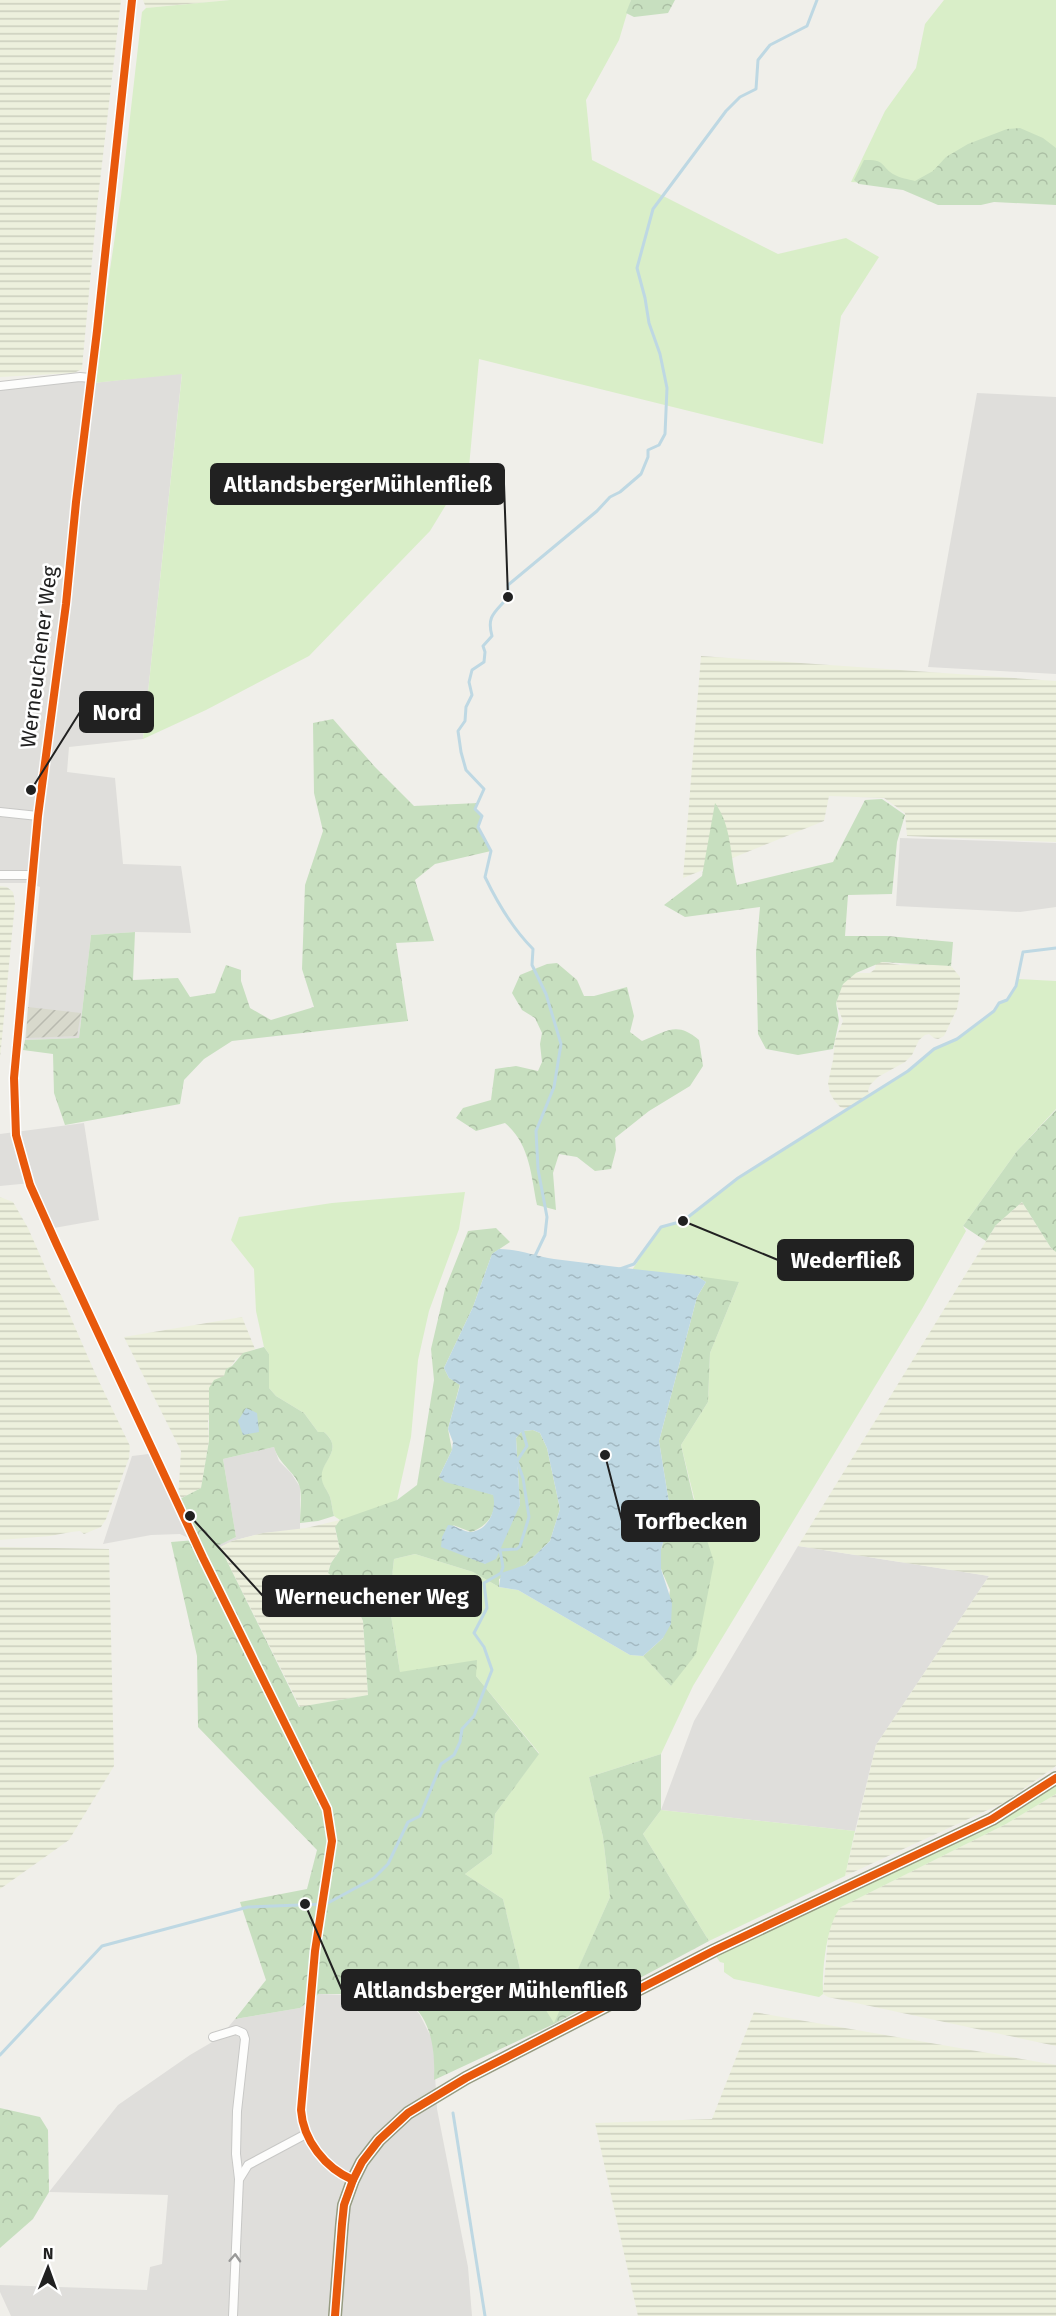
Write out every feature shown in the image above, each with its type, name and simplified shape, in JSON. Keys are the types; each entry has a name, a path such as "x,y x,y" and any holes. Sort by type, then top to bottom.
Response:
{"street":[{"name":"Werneuchener Weg","path":"132,0 66,604 38,816 14,1086 14,1109 18,1145 30,1185 203,1558 327,1809 332,1841 319,1915 302,2092 302,2124 319,2154 340,2175 353,2180"},
{"path":"0,386 80,377 90,378"},
{"path":"0,812 38,816"},
{"path":"0,874 33,875"},
{"path":"335,2316 344,2205 353,2180 362,2162 387,2131 423,2102 675,1971 992,1819 1056,1778"},
{"path":"213,2037 236,2030 243,2033 245,2039 237,2111 236,2154 239,2179 233,2316"},
{"path":"239,2179 249,2165 306,2134"}],"shaded area":[{"path":"94,373 93,383 182,373 143,739 69,747 67,772 115,778 123,864 181,866 191,933 135,932 91,935 79,1038 25,1040 40,887 29,883 0,883 0,384"},
{"path":"977,393 1056,397 1056,674 928,667"},
{"path":"900,838 1056,843 1056,907 1020,912 896,906"},
{"path":"28,1007 81,1013 77,1036 26,1038"},
{"path":"84,1123 99,1220 54,1228 31,1183 0,1186 0,1134"},
{"path":"274,1447 279,1461 300,1487 300,1531 263,1533 232,1541 203,1558 195,1541 180,1534 151,1535 103,1544 132,1456 157,1453 203,1556 211,1548 236,1537 223,1459"},
{"path":"798,1546 989,1576 876,1745 855,1831 661,1810 694,1721"},
{"path":"319,1994 396,1997 410,2003 420,2015 433,2041 437,2109 468,2267 472,2316 11,2316 0,2292 0,2285 147,2290 150,2267 162,2264 168,2195 49,2192 118,2105 190,2055 219,2038 235,2019 300,2008"}],"green space":[{"path":"0,0 121,0 97,207 82,369 74,373 0,377"},
{"path":"143,0 230,0 146,8"},
{"path":"230,0 631,0 619,40 586,100 592,160 778,254 846,238 879,257 841,316 823,444 479,359 469,467 430,531 309,656 206,710 143,739 182,374 93,383 121,196 142,12 146,8"},
{"path":"631,0 675,0 668,13 634,17 626,13"},
{"path":"944,0 1056,0 1056,193 851,182 885,111 916,68 925,24"},
{"path":"1020,128 1043,138 1056,148 1056,205 994,202 981,205 938,205 903,190 859,184 854,180 864,160 871,160 880,162 897,176 915,181 933,171 946,157 968,144 1007,129"},
{"path":"701,656 1056,681 1056,842 907,836 905,813 884,798 829,796 824,821 683,878"},
{"path":"333,719 375,767 414,806 478,803 475,809 482,816 478,827 491,851 435,864 415,880 434,941 396,943 408,1021 232,1041 204,1059 184,1080 180,1104 65,1125 54,1093 53,1054 23,1050 25,1040 79,1038 91,935 135,932 133,980 178,978 190,997 215,993 226,965 241,970 241,981 250,1008 271,1020 314,1007 302,969 305,885 323,831 314,793 313,723"},
{"path":"882,799 905,815 897,842 892,894 848,895 845,936 887,936 953,942 951,966 882,962 856,973 843,984 836,1003 839,1021 833,1049 798,1055 766,1049 758,1034 756,953 760,907 685,917 664,905 702,876 715,803 728,832 737,885 833,862 865,800"},
{"path":"0,886 7,887 13,892 15,903 0,1058"},
{"path":"557,963 577,980 584,996 594,996 627,987 634,1016 630,1032 642,1041 665,1031 678,1029 691,1034 699,1040 703,1066 690,1086 649,1111 615,1138 616,1150 611,1169 595,1171 577,1157 559,1154 553,1173 556,1210 537,1205 525,1150 520,1140 505,1123 476,1131 456,1118 463,1108 491,1100 495,1069 516,1066 538,1071 542,1062 540,1044 542,1033 535,1018 522,1010 512,993 520,975 547,964"},
{"path":"876,963 900,965 951,966 960,977 957,1009 944,1036 938,1039 929,1034 925,1035 919,1040 912,1055 905,1062 878,1077 870,1085 868,1091 870,1095 852,1108 846,1109 840,1107 834,1100 828,1083 835,1040 843,1021 836,1003 845,978 856,973 870,973 875,969"},
{"path":"1018,979 1056,981 1056,1109 1017,1151 963,1226 966,1231 922,1309 693,1686 661,1754 589,1777 603,1837 610,1897 554,2024 520,1969 503,1899 465,1874 492,1854 495,1814 539,1753 476,1676 400,1672 389,1603 394,1559 415,1554 473,1572 499,1587 518,1590 630,1655 643,1656 671,1686 704,1605 712,1570 681,1445 708,1402 710,1353 739,1282 706,1282 697,1276 632,1270 661,1227 683,1221 738,1178 908,1071 934,1049 957,1039 994,1011 999,1003 1007,1000 1016,987"},
{"path":"1056,1110 1056,1252 1051,1248 1022,1202 996,1225 986,1241 963,1226 1017,1151"},
{"path":"465,1192 459,1229 429,1311 418,1360 411,1437 397,1500 390,1506 340,1520 334,1516 330,1497 321,1480 323,1468 332,1451 330,1439 324,1432 318,1432 304,1413 276,1396 269,1388 269,1354 264,1347 256,1311 254,1269 231,1240 239,1217 332,1203"},
{"path":"0,1197 13,1202 28,1228 130,1446 129,1458 106,1519 101,1527 84,1534 80,1531 0,1540"},
{"path":"1022,1202 1051,1248 1056,1252 1056,1766 1005,1802 845,1876 876,1745 989,1576 798,1546 996,1225"},
{"path":"496,1228 510,1242 492,1254 473,1307 444,1368 449,1378 460,1384 448,1429 452,1450 439,1477 494,1495 493,1513 482,1526 471,1532 453,1525 485,1564 520,1505 516,1438 522,1431 533,1430 540,1433 547,1448 560,1509 550,1541 525,1565 499,1579 499,1587 473,1572 415,1554 394,1559 389,1603 400,1672 477,1660 476,1676 539,1754 495,1814 492,1854 465,1874 503,1899 520,1969 554,2023 610,1897 603,1837 589,1777 661,1754 661,1810 643,1834 709,1941 554,2024 434,2080 433,2049 428,2029 418,2010 403,2000 367,1995 319,1994 300,2008 235,2019 266,1980 240,1902 307,1889 317,1850 198,1727 197,1656 171,1542 196,1540 178,1500 201,1488 209,1441 209,1388 214,1380 224,1376 226,1369 232,1366 243,1353 264,1347 269,1354 269,1388 276,1396 304,1413 318,1432 324,1432 330,1439 332,1451 324,1468 322,1480 330,1497 334,1516 300,1523 300,1488 274,1447 223,1459 236,1537 217,1546 220,1547 299,1707 368,1695 363,1621 349,1591 328,1573 331,1563 340,1550 335,1527 340,1520 397,1500 417,1485 434,1380 431,1349 445,1289 468,1231"},
{"path":"697,1276 739,1282 710,1353 708,1402 681,1445 693,1497 714,1562 696,1654 671,1686 643,1656 663,1638 670,1590 661,1569 661,1549 668,1527 669,1503 659,1441 697,1297 706,1282"},
{"path":"242,1317 255,1349 236,1359 224,1377 208,1421 209,1441 201,1488 178,1500 181,1451 124,1337"},
{"path":"340,1520 335,1528 340,1550 331,1563 328,1573 349,1591 363,1621 368,1695 300,1707 220,1547 232,1541 263,1533 306,1528"},
{"path":"0,1547 109,1549 114,1766 69,1840 0,1889"},
{"path":"1056,1784 1056,1794 1006,1824 841,1907 828,1936 824,1961 823,1994 819,1997 734,1979 724,1972 724,1963 720,1962 715,1955 991,1826"},
{"path":"1056,1794 1056,2046 828,1997 823,1994 829,1927 834,1914 841,1907 1006,1824"},
{"path":"661,1810 855,1831 845,1876 709,1941 643,1834"},
{"path":"754,2012 1056,2065 1056,2316 638,2316 595,2123 712,2119"},
{"path":"0,2108 40,2117 48,2130 49,2192 33,2219 0,2248"}],"water":[{"path":"499,1249 554,1259 697,1276 706,1282 697,1297 659,1441 669,1503 668,1527 661,1549 661,1569 672,1603 671,1624 663,1638 643,1656 630,1655 518,1590 499,1587 501,1573 525,1565 550,1541 560,1509 547,1448 540,1433 533,1430 522,1431 516,1438 520,1505 496,1559 485,1564 441,1547 442,1537 448,1525 471,1532 483,1527 493,1512 493,1495 445,1482 439,1477 452,1450 453,1442 448,1429 460,1385 449,1378 444,1368 473,1307 492,1254"},
{"path":"246,1408 257,1413 259,1432 243,1435 238,1421"}],"waterway":[{"path":"534,1258 545,1235 547,1217 538,1169 536,1131 554,1087 561,1044 546,994 532,965 533,949 518,933 485,877 491,851 478,827 482,816 475,809 484,789 466,770 458,731 465,721 466,707 472,695 469,682 472,670 484,662 483,646 492,636 491,618 508,597 508,585 597,511 610,497 620,492 641,474 648,457 648,450 659,445 665,434 667,388 637,268 653,209 726,111 740,97 756,89 758,60 770,45 807,26 817,0"},
{"path":"620,1269 634,1264 661,1227 683,1221 738,1178 908,1071 934,1049 957,1039 994,1011 999,1003 1007,1000 1016,986 1023,952 1056,948"},
{"path":"0,2055 102,1946 248,1907 326,1904 374,1878 388,1864 408,1822 420,1816 441,1764 454,1755 460,1742 462,1729 474,1716 492,1670 484,1647 474,1633 487,1608 484,1583 501,1573 503,1567 500,1550 517,1549 520,1546 529,1517 523,1478 517,1461 527,1446 522,1429"},
{"path":"453,2113 485,2316"}],"cycle path":[{"path":"132,0 66,604 38,816 14,1078 16,1135 30,1185 56,1243 203,1558 327,1809 332,1841 315,1951 301,2110 306,2132 317,2152 333,2168 353,2180"},
{"path":"335,2316 344,2205 362,2162 379,2140 408,2113 466,2078 715,1950 992,1819 1056,1778"}],"place":[{"name":"AltlandsbergerMühlenfließ","path":"508,597"},
{"name":"Nord","path":"31,790"},
{"name":"Wederfließ","path":"683,1221"},
{"name":"Torfbecken","path":"605,1455"},
{"name":"Werneuchener Weg","path":"190,1516"},
{"name":"Altlandsberger Mühlenfließ","path":"305,1904"}]}
